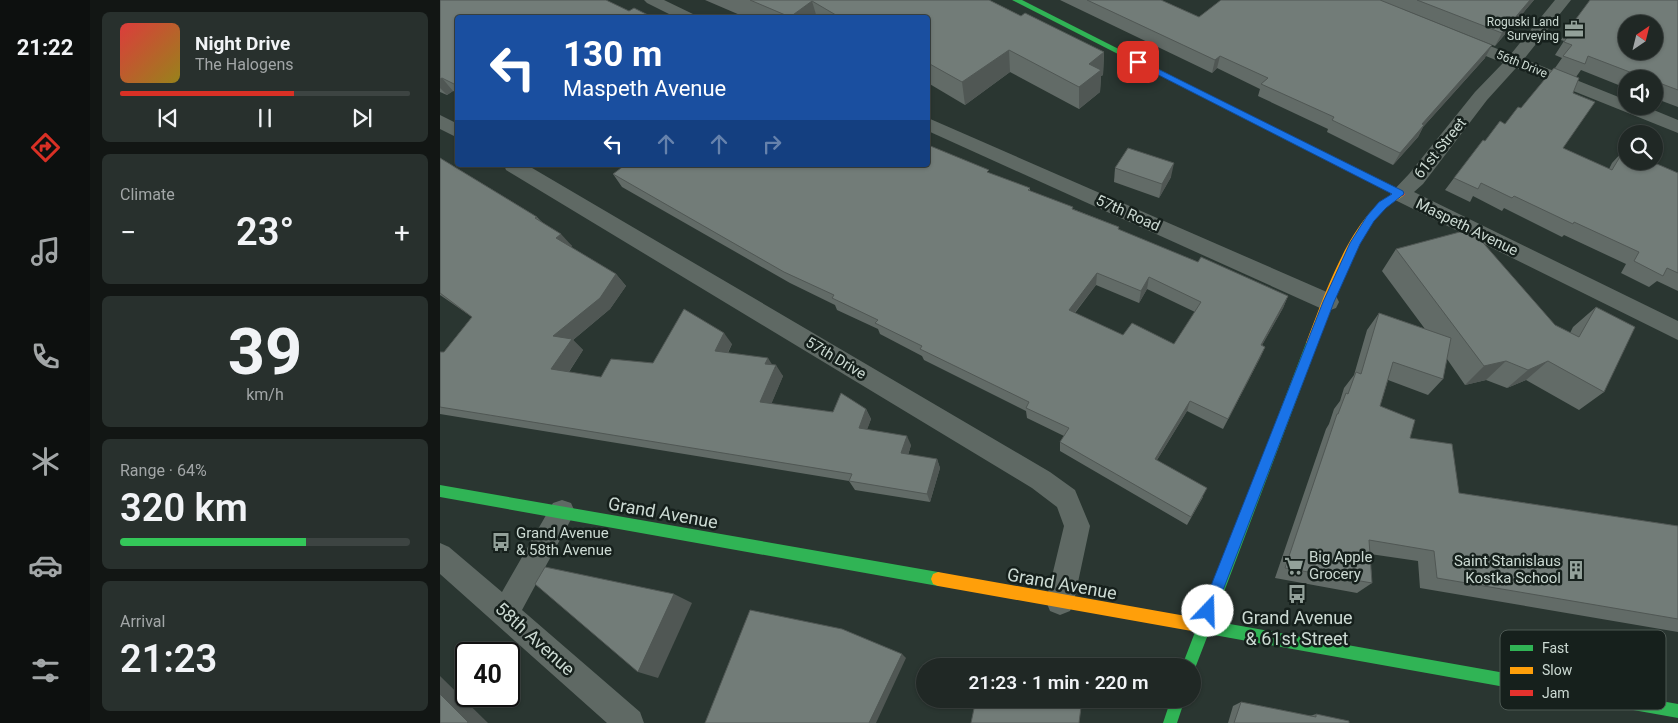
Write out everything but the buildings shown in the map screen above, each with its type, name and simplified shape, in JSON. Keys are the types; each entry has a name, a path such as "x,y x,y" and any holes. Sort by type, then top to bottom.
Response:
{"street":[{"path":"652,0 684,15"},
{"name":"Maspeth Avenue","path":"1016,0 1400,194 1678,331"},
{"name":"61st Street","path":"1192,658 1202,626 1328,302 1355,243 1370,218 1382,205 1400,194 1416,179 1481,96 1514,61 1563,0"},
{"name":"56th Drive","path":"1442,32 1618,103"},
{"name":"56th Drive","path":"1648,115 1678,127"},
{"path":"440,122 455,130"},
{"name":"57th Road","path":"930,125 1328,302"},
{"name":"57th Drive","path":"516,167 1042,480 1066,499 1077,526 1060,601"},
{"name":"Grand Avenue","path":"440,491 1500,679"},
{"path":"505,612 562,512"},
{"name":"58th Avenue","path":"440,556 629,723"},
{"path":"1170,723 1175,708"}],"traffic: fast":[{"path":"1016,0 1321,154"},
{"path":"1192,658 1312,343"},
{"path":"440,491 938,579"},
{"path":"1214,628 1500,679"},
{"path":"1170,723 1175,708"},
{"path":"1666,709 1678,711"}],"traffic: slow":[{"path":"1312,343 1340,271 1359,235 1381,206 1400,194"},
{"path":"938,579 1214,628"}],"traffic: jam":[{"path":"1321,154 1400,194"}],"place":[{"name":"Roguski Land Surveying","path":"1574,29"},
{"name":"Grand Avenue & 58th Avenue","path":"501,542"},
{"name":"Big Apple Grocery","path":"1294,566"},
{"name":"Saint Stanislaus Kostka School","path":"1576,570"},
{"name":"Grand Avenue & 61st Street","path":"1297,594"}],"route":[{"path":"1138,62 1400,194 1382,205 1370,218 1355,243 1328,302 1208,611"}]}
